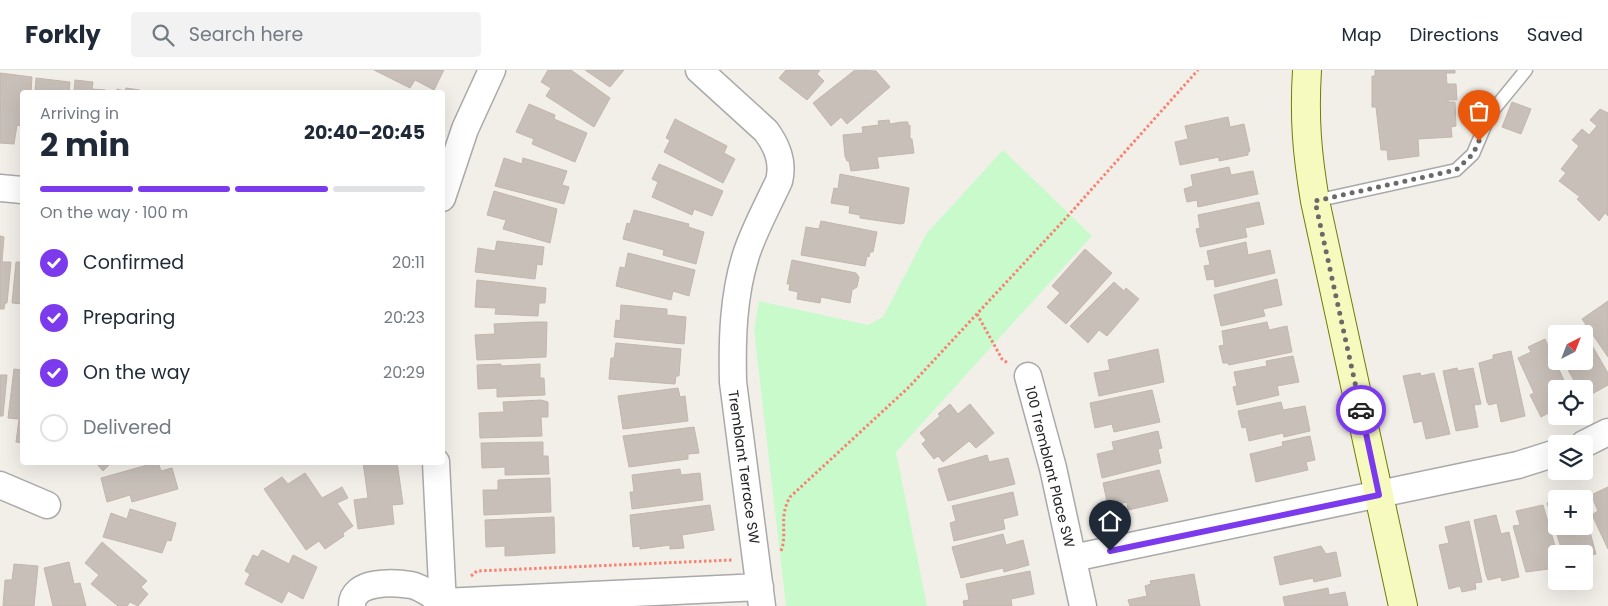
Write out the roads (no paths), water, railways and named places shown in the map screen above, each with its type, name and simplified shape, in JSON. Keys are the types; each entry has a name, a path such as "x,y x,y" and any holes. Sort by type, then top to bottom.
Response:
{"street":[{"path":"445,189 465,129 492,70"},
{"name":"Tremblant Terrace SW","path":"441,605 761,597 733,382 732,346 737,299 746,255 782,171 774,142 766,132 699,70"},
{"path":"1307,70 1304,114 1308,158 1315,201 1403,606"},
{"path":"0,188 20,190"},
{"name":"100 Tremblant Place SW","path":"1028,376 1039,408 1083,606"},
{"path":"1593,440 1608,432"},
{"path":"1073,558 1379,495 1518,465 1548,456"},
{"path":"436,465 441,605"},
{"path":"0,485 47,505"},
{"path":"352,606 355,595 359,590 372,585 412,585 441,605"}],"lane":[{"path":"1315,201 1456,170 1473,154 1490,114 1526,70"}]}
